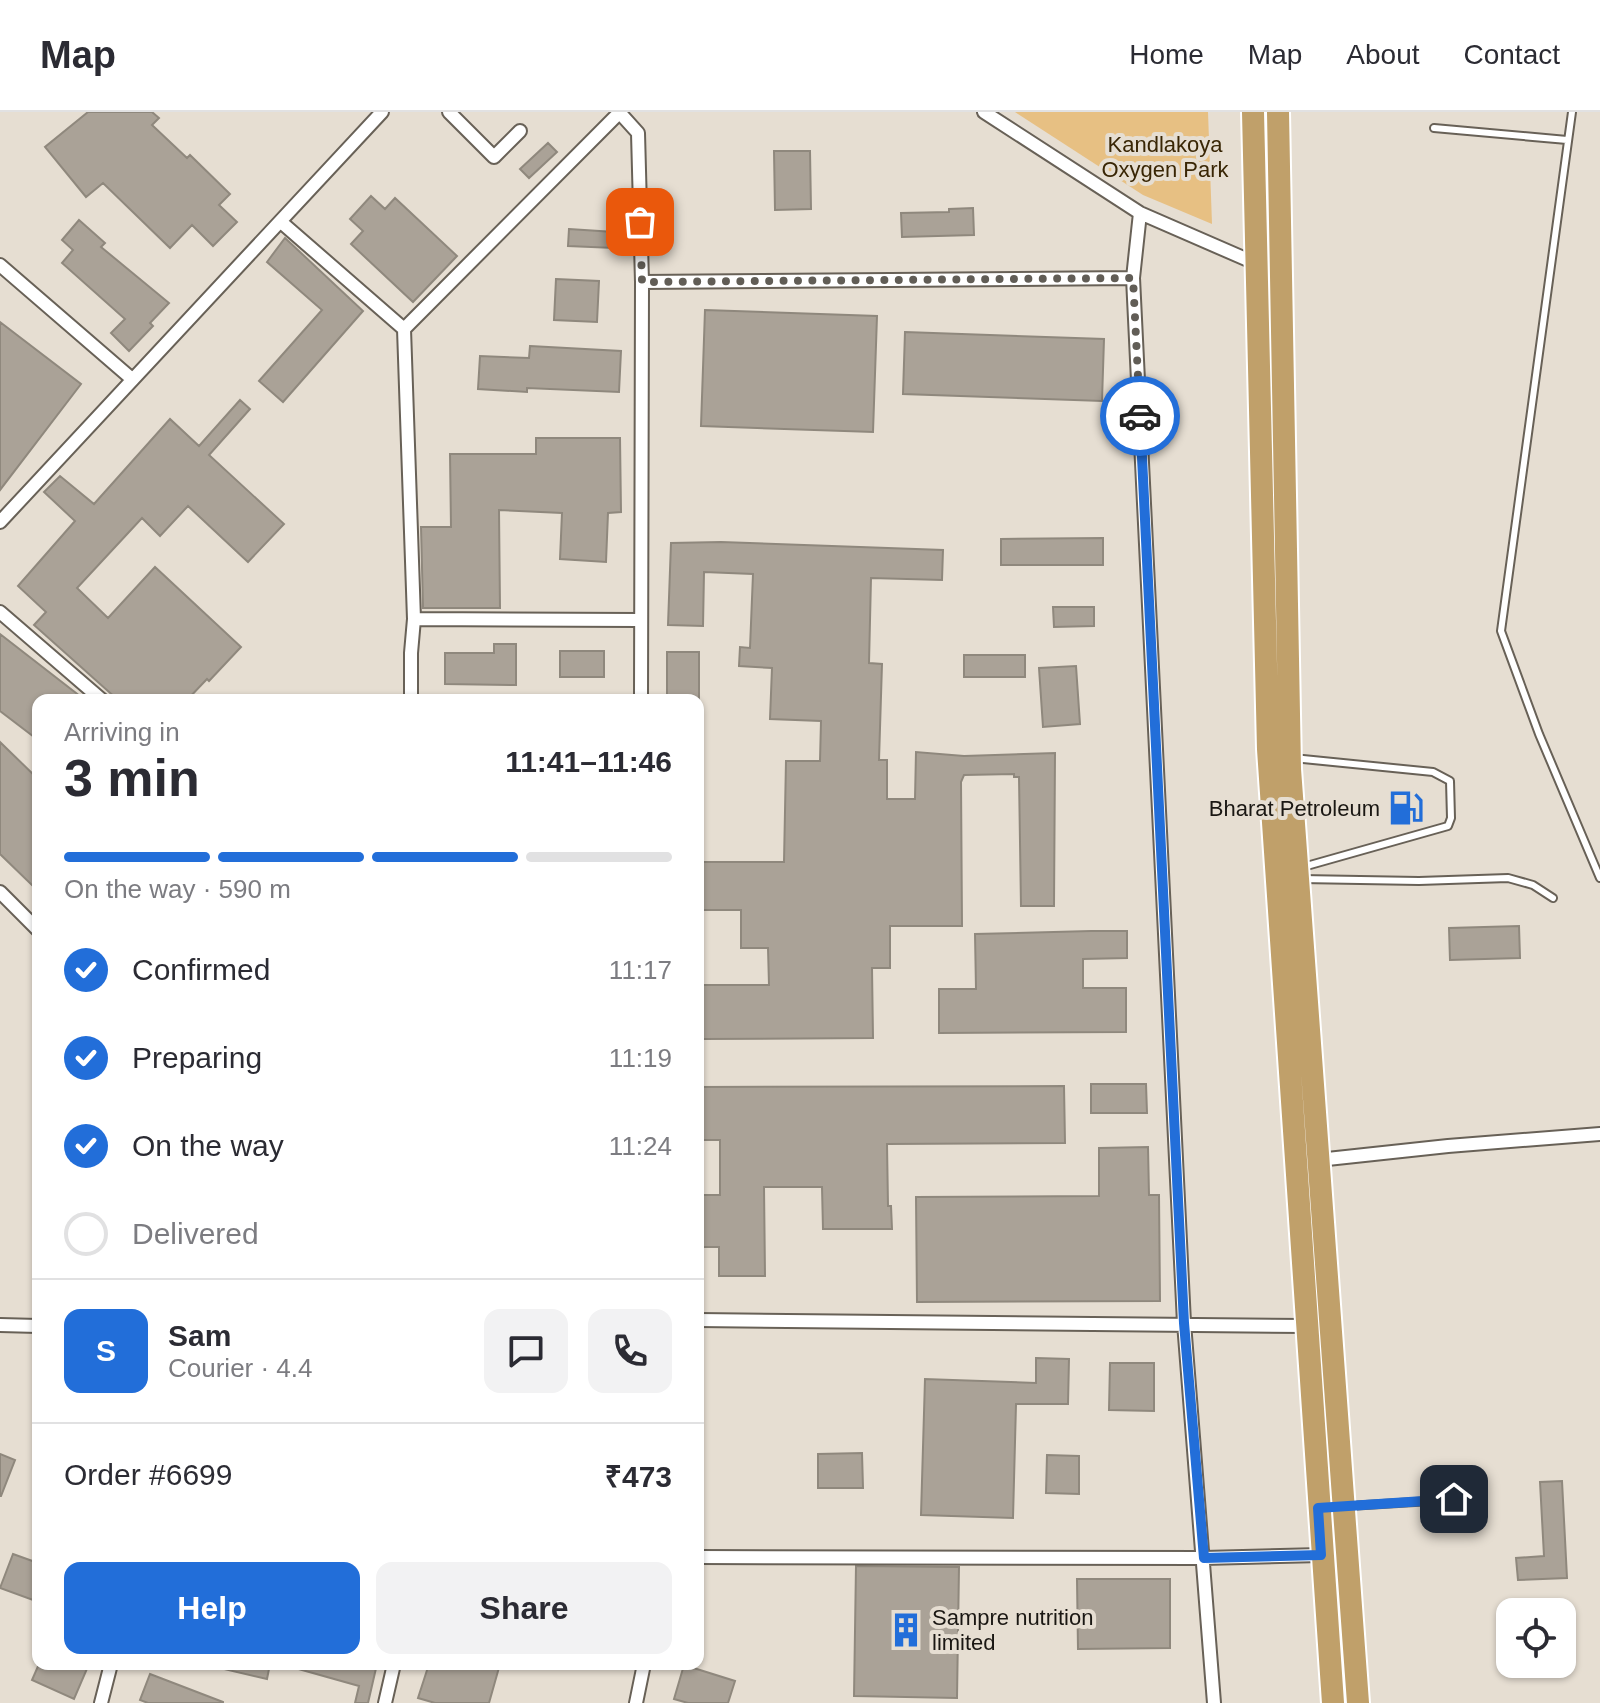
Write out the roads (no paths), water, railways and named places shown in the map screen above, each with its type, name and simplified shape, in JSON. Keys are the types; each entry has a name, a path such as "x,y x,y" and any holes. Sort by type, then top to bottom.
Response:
{"highway":[{"path":"1253,112 1268,749 1333,1703"},
{"path":"1278,112 1290,757 1358,1703"}],"street":[{"path":"0,522 382,112"},
{"path":"449,112 494,157 520,131"},
{"path":"411,694 414,619 404,329 619,112 638,133 642,282 641,694"},
{"path":"984,112 1140,213 1255,263"},
{"path":"1140,213 1133,278 1184,1323 1214,1703"},
{"path":"281,222 404,329"},
{"path":"0,265 132,379"},
{"path":"642,282 1133,278"},
{"path":"0,612 95,694"},
{"path":"414,619 640,620"},
{"path":"0,892 32,924"},
{"path":"1318,1160 1600,1134"},
{"path":"704,1320 1306,1326"},
{"path":"0,1325 32,1326"},
{"path":"704,1557 1204,1558 1321,1555"},
{"path":"101,1703 109,1670"},
{"path":"385,1703 393,1670"},
{"path":"636,1703 643,1670"}],"lane":[{"path":"1572,112 1501,631 1539,734 1600,878"},
{"path":"1434,128 1567,140"},
{"path":"1290,757 1433,772 1450,781 1451,818 1448,826 1297,874"},
{"path":"1297,874 1419,881 1508,878 1533,885 1553,898"},
{"path":"1318,1508 1481,1498"}],"place":[{"name":"Bharat Petroleum","path":"1406,808"},
{"name":"Sampre nutrition limited","path":"906,1630"}],"park label":[{"name":"Kandlakoya Oxygen Park","path":"1165,156"}]}
